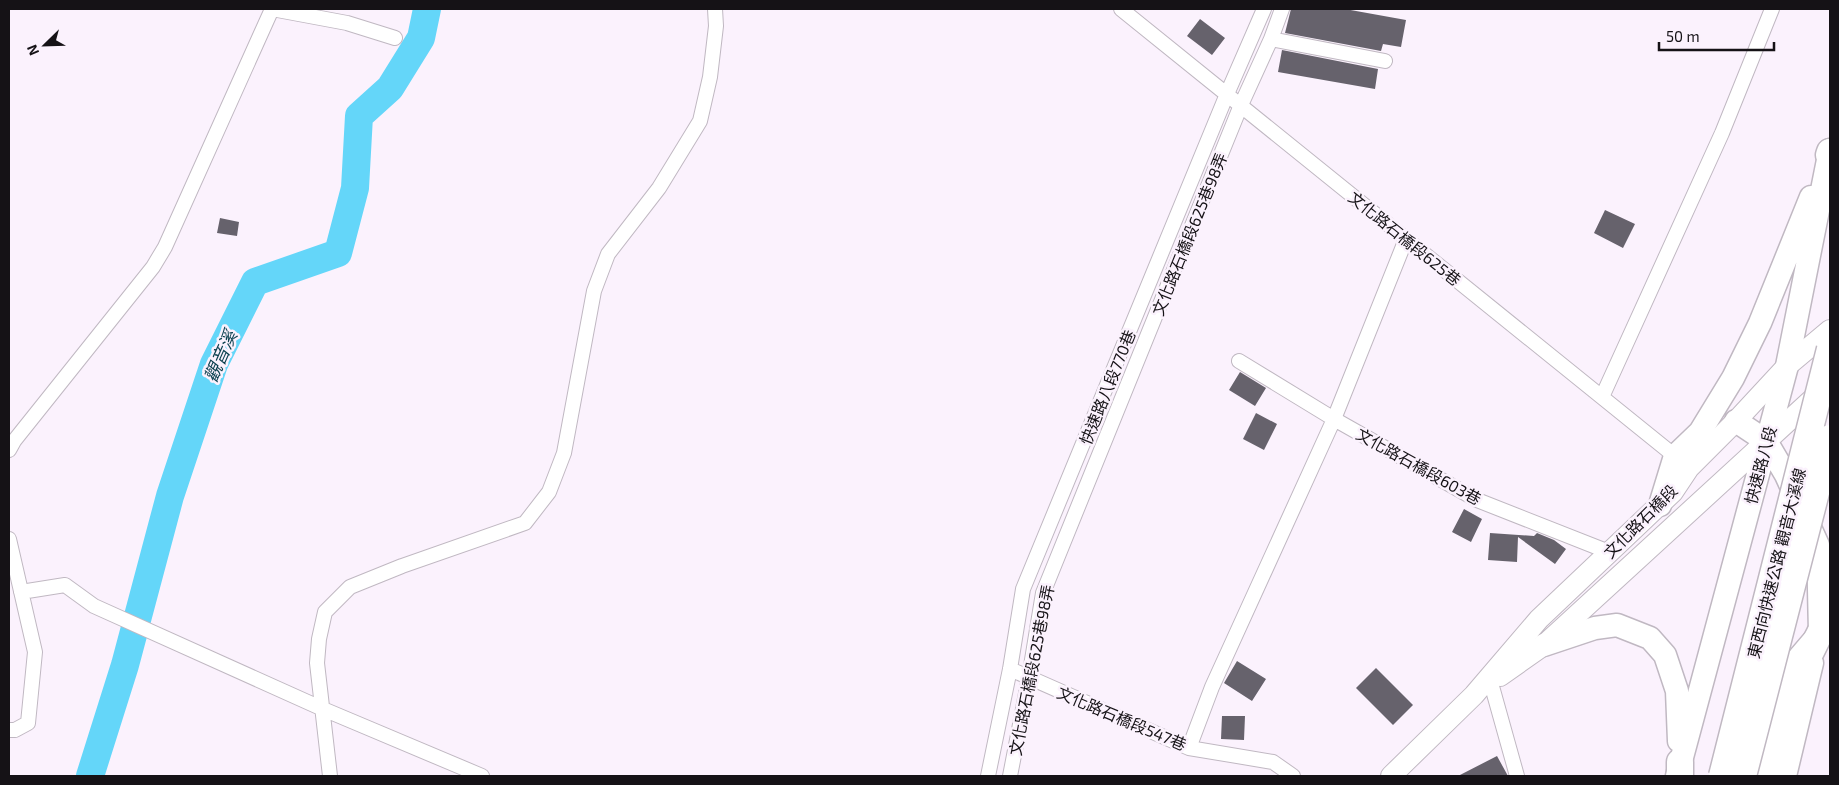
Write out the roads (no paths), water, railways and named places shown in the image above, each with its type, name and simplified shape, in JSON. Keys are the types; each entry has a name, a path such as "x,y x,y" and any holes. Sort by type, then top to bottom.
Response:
{"highway":[{"name":"東西向快速公路 觀音大溪線","path":"1722,776 1830,349"},
{"name":"東西向快速公路 觀音大溪線","path":"1743,776 1830,438"},
{"path":"1769,776 1787,700 1825,631"}],"main road":[{"name":"快速路八段","path":"1680,773 1787,366 1830,154"},
{"path":"1660,505 1682,462 1733,378 1760,323 1830,154"},
{"name":"文化路石橋段","path":"1682,462 1736,422 1787,366 1830,330"},
{"name":"文化路石橋段","path":"1474,695 1544,645 1830,383"},
{"path":"1736,422 1766,441 1786,475 1818,545 1825,631 1779,681 1755,776"},
{"name":"文化路石橋段","path":"1390,776 1474,695 1538,619 1660,505"},
{"path":"1785,776 1825,631 1830,592"},
{"path":"1544,645 1595,628 1617,625 1650,638 1665,655 1677,692 1680,773"}],"street":[{"path":"10,444 153,267 166,247 272,9 347,23 395,38"},
{"path":"330,776 317,663 325,612 350,587 402,566 525,523 549,492 564,453 594,290 608,254 660,188 700,121 710,77 716,26 715,9"},
{"name":"文化路石橋段625巷","path":"1121,9 1682,462"},
{"name":"快速路八段770巷","path":"988,776 1010,669 1023,589 1227,94 1264,9"},
{"name":"文化路石橋段625巷98弄","path":"1010,776 1030,678 1043,593 1241,105 1271,39 1282,9"},
{"path":"1602,397 1722,133 1772,9"},
{"path":"1271,39 1385,61"},
{"path":"1189,748 1212,687 1334,419 1406,240"},
{"name":"文化路石橋段603巷","path":"1239,361 1334,419 1477,500 1609,552"},
{"path":"9,539 35,652 28,723 15,730 9,730"},
{"path":"21,592 65,585 94,606 322,709 482,776"},
{"name":"文化路石橋段547巷","path":"1010,669 1189,748 1273,762 1293,776"},
{"path":"1491,683 1517,776"}],"waterway":[{"name":"觀音溪","path":"90,776 125,665 170,496 214,364 255,282 338,253 355,188 359,116 390,88 421,38 427,9"}]}
